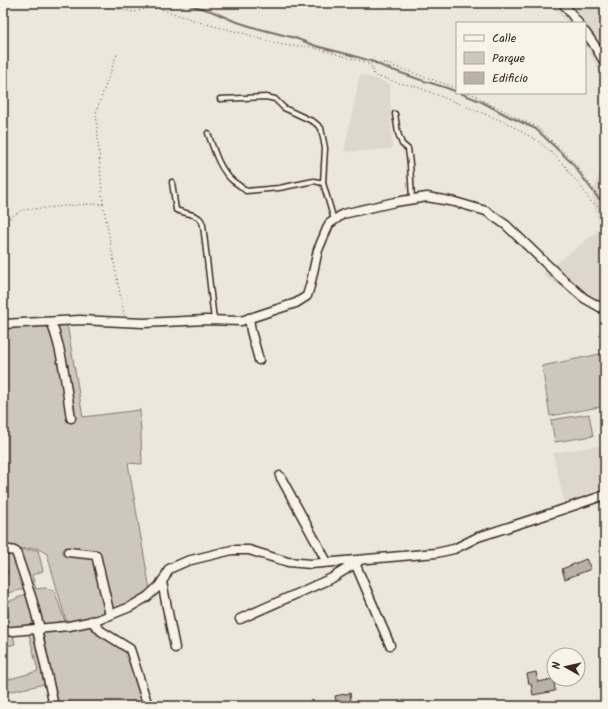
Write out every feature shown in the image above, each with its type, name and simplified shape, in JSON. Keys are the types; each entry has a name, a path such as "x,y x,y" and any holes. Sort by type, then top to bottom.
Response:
{"street":[{"path":"563,3 577,22"},
{"path":"586,33 605,63"},
{"path":"3,324 80,320 143,323 214,320 241,321 296,303 307,296 318,250 329,224 343,214 395,202 427,197 455,202 486,211 506,225 584,298 605,310"},
{"path":"249,318 251,331 260,360"},
{"path":"50,322 55,332 71,418"},
{"path":"280,476 327,562"},
{"path":"3,632 69,626 98,620 130,607 147,597 159,586 169,569 187,561 232,550 249,550 288,562 311,564 327,562 358,562 436,553 454,548 478,537 605,495"},
{"path":"3,551 13,550 16,552 38,629 54,706"},
{"path":"68,552 96,555 110,615"},
{"path":"240,619 332,578 358,562"},
{"path":"358,562 390,645"},
{"path":"162,582 175,648"},
{"path":"91,622 101,631 130,648 148,706"}],"lane":[{"path":"220,99 266,97 275,99 284,108 314,122 320,128 325,148 323,183 334,220"},
{"path":"395,114 398,133 402,144 408,149 412,199"},
{"path":"208,133 216,157 222,168 232,180 246,190 279,188 314,181 323,183"},
{"path":"172,182 176,210 200,218 203,225 214,320"}],"path":[{"path":"84,3 135,12 149,8 161,9 202,23 246,34 273,43 290,46 307,46 368,63 384,63 456,88"},
{"path":"3,4 24,6"},
{"path":"117,54 96,112 103,204 126,322"},
{"path":"368,63 373,68 373,73 377,76 398,83 415,86 486,114 505,122 538,141 561,160 591,202 597,205 605,214"},
{"path":"471,94 537,127 574,162 600,196 605,200"},
{"path":"600,196 605,214"},
{"path":"3,222 22,210 103,204"}],"shaded area":[{"path":"550,3 605,3 605,81 586,47 586,22 566,22"},
{"path":"360,74 390,84 392,149 344,152"},
{"path":"605,157 605,312 542,275 600,229 592,195"},
{"path":"605,445 605,488 564,502 553,453"}],"green space":[{"path":"3,324 67,324 83,417 140,410 142,464 128,463 150,590 110,613 84,621 67,624 47,554 37,548 3,548"},
{"path":"605,353 605,406 550,416 542,366"},
{"path":"589,414 593,436 555,442 551,420"},
{"path":"16,550 38,550 43,571 32,575 36,589 45,588 54,590 66,624 40,624"},
{"path":"3,554 13,554 24,589 3,594 3,575 8,574 3,560"},
{"path":"28,593 33,624 3,628 3,619 9,616 6,603"},
{"path":"86,622 128,651 145,706 54,706 37,629"},
{"path":"36,633 45,684 3,693 3,681 38,671 29,634"},
{"path":"13,634 15,644 3,647 3,636"}],"building":[{"path":"586,559 591,569 565,579 562,569"},
{"path":"536,672 538,682 546,680 546,687 555,687 555,691 533,695 527,674"},
{"path":"350,693 351,701 348,702 349,706 337,706 335,696"}],"waterway":[{"path":"183,3 211,11 234,21 256,28 374,62 384,67 456,92"},
{"path":"462,94 480,101 536,129 572,163 598,198 605,201"}]}
